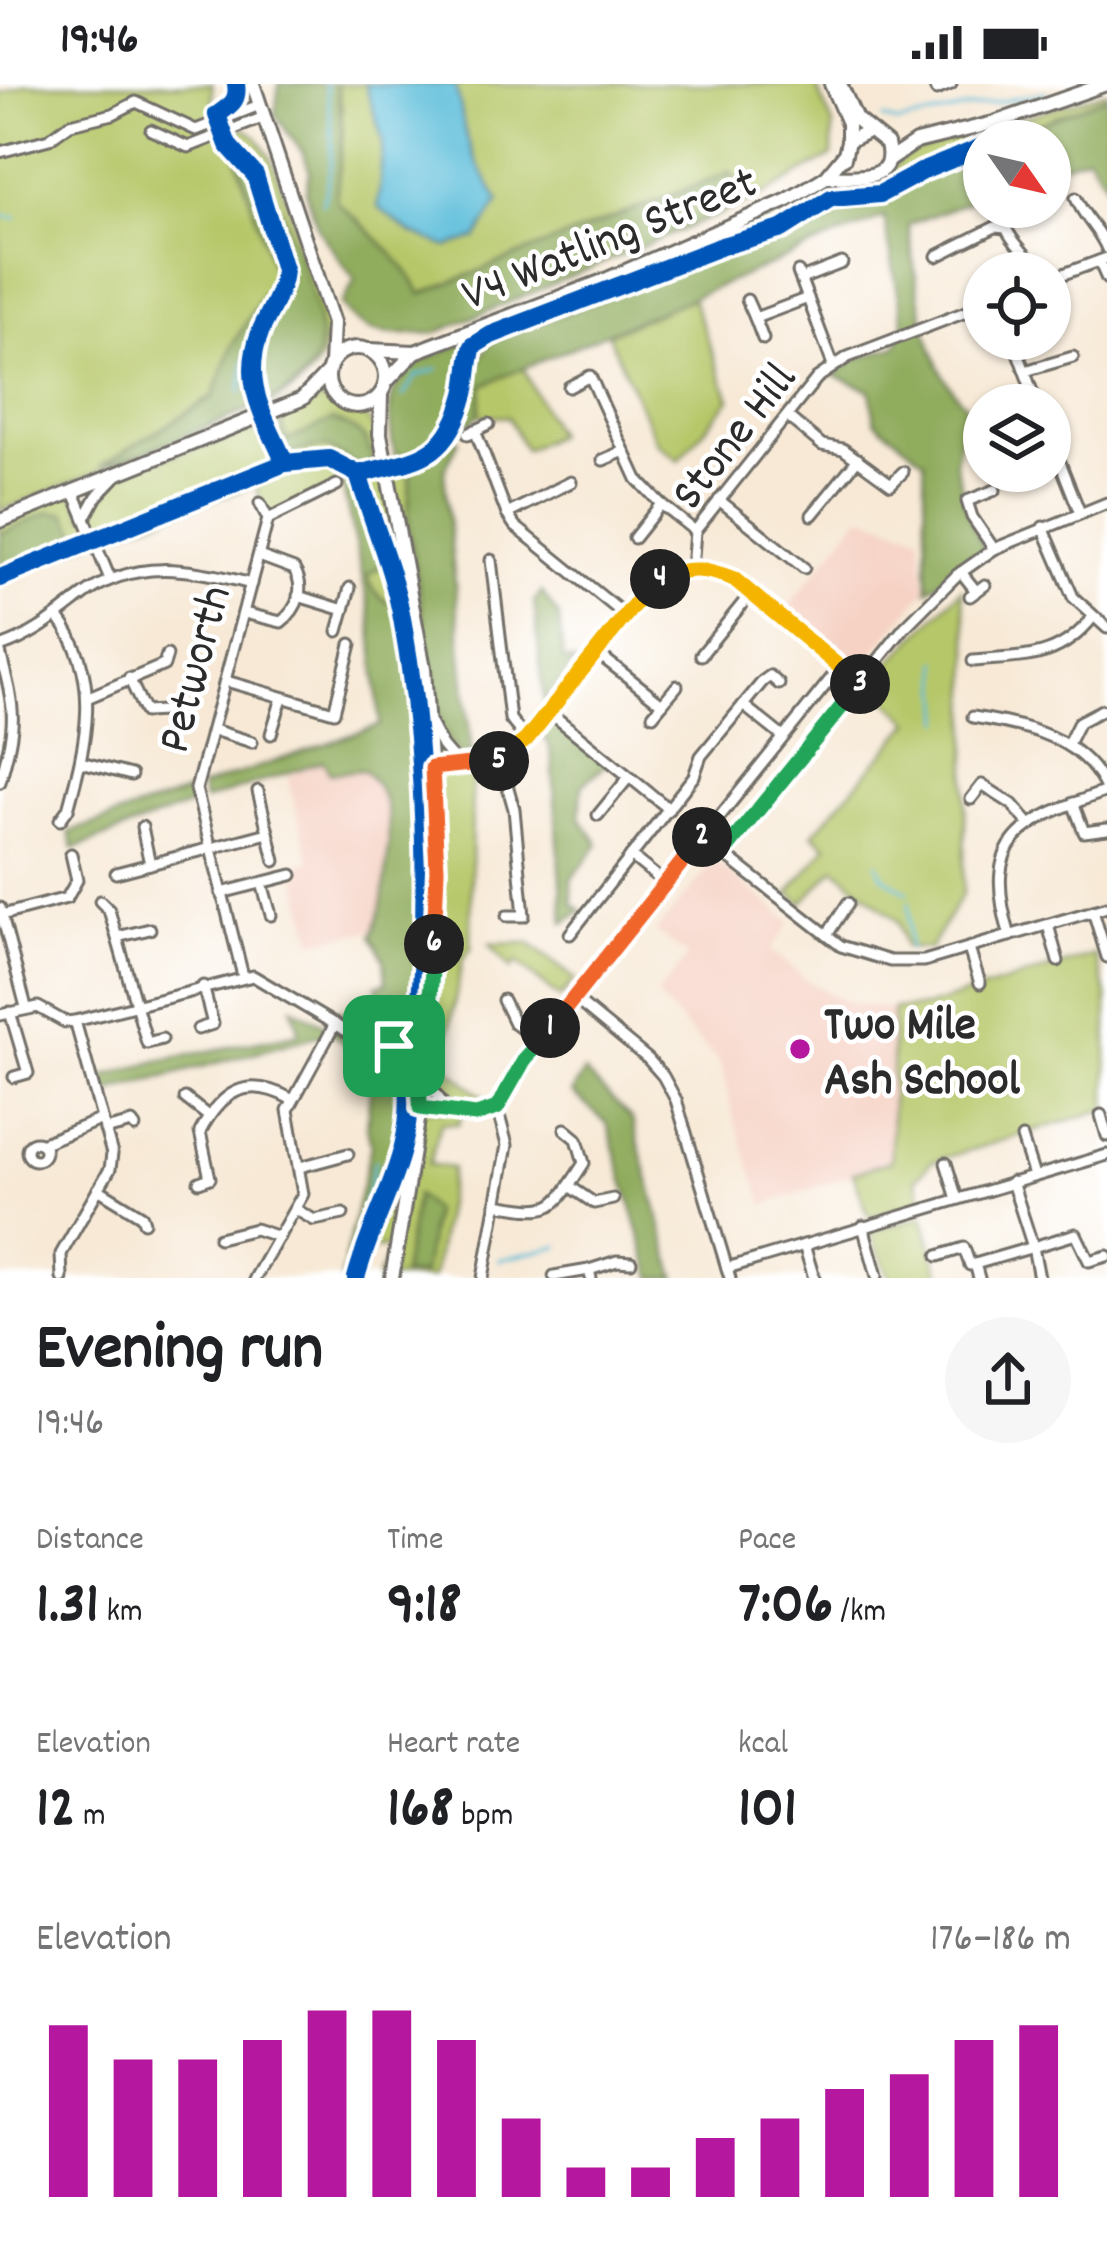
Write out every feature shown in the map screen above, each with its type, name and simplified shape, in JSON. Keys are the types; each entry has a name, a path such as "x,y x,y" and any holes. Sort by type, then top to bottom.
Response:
{"street":[{"path":"248,84 334,323 330,389 380,434"},
{"path":"836,84 856,118 889,149 889,160"},
{"path":"836,84 848,123 849,169 868,178 916,142 994,123 1106,84"},
{"path":"933,89 950,84"},
{"path":"0,152 50,139 70,124 113,114 136,102 196,130 259,109"},
{"path":"151,130 188,147 259,109"},
{"path":"846,148 874,133 916,142"},
{"name":"V4 Watling Street","path":"826,177 846,148"},
{"name":"V4 Watling Street","path":"365,349 415,352 724,230 826,177 856,175"},
{"path":"1076,198 1081,211 1099,229 1107,279"},
{"path":"937,256 995,227 1006,228 1013,244 1024,252"},
{"path":"1071,271 1104,256"},
{"path":"833,364 800,275 842,263"},
{"path":"755,318 808,298"},
{"path":"747,300 763,339"},
{"name":"Stone Hill","path":"692,569 695,530 833,364 963,313"},
{"path":"334,323 383,363 380,434 424,668 432,768 437,869 426,1055 392,1278"},
{"path":"302,399 344,350 365,349"},
{"name":"V4 Watling Street","path":"384,388 415,352"},
{"path":"1025,371 1073,357"},
{"path":"1021,360 1030,384"},
{"path":"568,387 589,373 637,479 695,530"},
{"path":"0,521 302,399 369,404 384,388"},
{"path":"787,416 823,445 843,448 891,488 903,472"},
{"path":"489,424 471,432 506,514 528,538 626,616"},
{"path":"603,460 624,451"},
{"path":"812,515 858,459"},
{"path":"85,518 119,472"},
{"path":"506,514 571,482"},
{"path":"260,503 268,519 337,485"},
{"path":"73,490 110,579"},
{"path":"1071,490 1080,513"},
{"path":"990,492 967,502 994,549"},
{"path":"719,500 804,568"},
{"path":"724,852 904,628 961,572 994,549 1107,503"},
{"path":"634,538 661,504"},
{"name":"Petworth","path":"243,976 196,789 268,519"},
{"path":"1043,527 1073,597 1107,628"},
{"path":"244,613 281,622 294,610 301,586 294,568 259,556"},
{"path":"496,567 510,719 526,740"},
{"path":"0,782 15,727 15,707 0,649 29,637 110,579 168,568 251,584"},
{"path":"432,768 500,760 526,740 657,581 692,569 712,570 752,592 861,682"},
{"path":"961,572 977,591"},
{"path":"338,631 350,588"},
{"path":"701,656 752,592"},
{"path":"298,596 344,610"},
{"path":"58,617 68,631 88,697 81,762 68,809 60,820"},
{"path":"973,662 1060,649 1094,617"},
{"path":"226,681 334,712 351,644"},
{"path":"596,652 662,704"},
{"path":"88,697 164,665 167,655"},
{"path":"421,1101 476,1115 497,1108 539,1042 841,666"},
{"path":"569,934 694,776 700,756 770,676 779,684"},
{"path":"129,678 145,712 164,711"},
{"path":"653,715 676,686"},
{"path":"271,734 282,698"},
{"path":"743,705 783,737"},
{"path":"1068,744 1093,708"},
{"path":"548,711 669,808"},
{"path":"973,717 998,716 1068,744 1091,764 1107,791 1029,824 1007,848 1000,866 1001,908 1010,936"},
{"path":"428,718 442,746 460,766"},
{"path":"213,730 252,742"},
{"path":"500,760 514,808 524,916 507,916"},
{"path":"81,762 131,775"},
{"path":"971,776 1012,804 1029,824"},
{"path":"598,815 629,777"},
{"path":"970,799 982,785"},
{"path":"258,791 275,861"},
{"path":"1073,803 1084,832 1107,829"},
{"path":"142,827 150,864"},
{"path":"116,873 268,833"},
{"path":"702,837 826,935 858,954 890,961 924,961 1107,907"},
{"path":"26,1007 1,912 67,898 77,880 70,854"},
{"path":"631,856 666,884"},
{"path":"221,893 292,875"},
{"path":"262,883 271,915"},
{"path":"100,902 109,910 147,1043"},
{"path":"826,935 848,902"},
{"path":"1094,911 1107,957"},
{"path":"1048,925 1058,961"},
{"path":"117,938 150,929"},
{"path":"969,949 980,983"},
{"path":"0,962 14,959"},
{"path":"14,1077 28,1073 5,1013 38,1007 64,1022 75,1021 243,976 272,985 356,1037 426,1055"},
{"path":"198,1029 218,1023 203,986"},
{"path":"574,999 663,1076 676,1100 729,1273 863,1226 1107,1155"},
{"path":"503,1000 514,1023 539,1042"},
{"path":"62,1278 61,1254 111,1162 75,1021"},
{"path":"255,1278 303,1194 288,1119 291,1100 335,1024"},
{"path":"134,1046 162,1039"},
{"path":"394,1046 411,1067 421,1101"},
{"path":"426,1055 430,1086 448,1111"},
{"path":"200,1182 210,1178 200,1132 224,1096 255,1087 273,1089 291,1100"},
{"path":"185,1098 208,1117"},
{"path":"483,1278 507,1144 497,1108"},
{"path":"1101,1115 1107,1136"},
{"path":"40,1144 104,1125 134,1122"},
{"path":"496,1204 545,1210 556,1204 585,1158 577,1138 565,1129"},
{"path":"1022,1138 1034,1176"},
{"path":"300,1167 348,1154"},
{"path":"946,1163 957,1199"},
{"path":"1012,1182 1039,1278"},
{"path":"569,1186 594,1203 613,1199"},
{"path":"98,1190 145,1216"},
{"path":"296,1209 314,1220 343,1214"},
{"path":"863,1226 877,1276"},
{"path":"219,1238 255,1229 279,1238"},
{"path":"938,1256 964,1248 970,1265 1076,1234 1089,1261 1107,1256"},
{"path":"804,1245 814,1278"},
{"path":"554,1276 590,1274 617,1261 631,1262"},
{"path":"975,1264 979,1278"}],"shaded area":[{"path":"861,515 920,535 926,590 861,667 787,608"},
{"path":"324,761 330,773 364,770 379,787 388,814 382,914 375,930 313,941 294,866 310,861 287,777"},
{"name":"Two Mile Ash School","path":"715,861 791,922 771,950 809,982 848,1002 893,1009 891,1161 764,1205 721,1065 656,996 688,956 655,932"}],"green space":[{"path":"26,84 212,84 213,120 222,134 243,127 271,157 327,313 323,354 310,375 277,400 0,511 0,94","holes":["237,158 313,365 277,398 105,464 213,396 232,346 275,275"]},
{"path":"279,84 337,84 343,131 336,201 394,256 421,294 731,172 756,199 436,333 383,333 361,325 341,305 355,280 318,229 306,191 310,171 303,153 275,115"},
{"path":"337,84 815,84 833,125 832,156 756,199 730,172 421,294 394,256 336,201 342,108"},
{"path":"1107,91 1107,96 1047,120 1015,120"},
{"path":"1107,96 1107,185 1087,155 1071,161 1071,120 1047,120"},
{"path":"963,136 963,155 473,339 805,207 832,185 882,181 900,160"},
{"path":"253,152 283,216 312,299 320,340 312,367 277,398 100,466 213,397 232,346 275,275 237,158"},
{"path":"963,155 963,203 908,225 931,345 939,367 963,402 955,462 971,523 985,550 928,590 924,460 875,421 870,390 833,375 856,359 897,346 904,326 884,217 483,385 479,415 462,431 458,428 476,369 494,340 749,244"},
{"path":"692,298 730,399 679,460 657,443 608,334"},
{"path":"466,342 463,383 450,427 432,446 395,456 390,410 399,381 424,360"},
{"path":"523,368 556,435 525,450 508,417 479,415 482,385"},
{"path":"302,399 361,413 377,433 388,467 406,464 410,471 408,523 457,751 472,755 471,949 463,958 443,1064 497,1108 461,1114 459,1124 441,1123 429,1164 452,1168 433,1278 377,1278 391,1247 371,1249 359,1278 351,1278 389,1158 402,1154 411,1067 420,1108 446,1111 430,1086 426,1048 369,1042 335,1024 337,1018 350,1027 418,1021 420,982 421,828 406,634 400,609 377,596 367,574 373,569 358,475 268,519 255,485 94,541 0,580 0,571 82,538 49,512 0,534 0,521 73,490 84,516 119,472 269,426 265,412"},
{"path":"282,420 287,441 332,420 348,426 364,438 373,460 359,467 327,447 281,454 270,426"},
{"path":"450,437 459,440 444,472 472,755 457,751 442,727 408,523 411,467 440,450"},
{"path":"358,474 386,563 367,575 379,596 400,609 403,620 420,820 418,1021 377,1033 337,1018 340,1010 349,1015 382,1005 377,985 386,983 384,959 372,936 383,893 388,840 386,806 376,784 364,770 330,773 323,761 204,801 201,787 380,725 371,615 342,484 337,485"},
{"path":"49,512 65,513 82,539 0,571 0,534"},
{"path":"962,589 970,655 963,893 930,949 905,948 898,921 835,868 802,903 789,893 827,846 813,834 911,722 884,697 886,685 878,675"},
{"path":"542,592 559,617 563,660 575,662 544,701 534,601"},
{"path":"552,718 607,764 582,785 580,818 599,844 571,880 573,904 582,911 564,923 552,759 548,741 540,735"},
{"path":"192,791 191,805 74,849 69,832"},
{"path":"529,943 575,979 560,998 516,962 511,969 490,944"},
{"path":"1095,955 1107,996 1107,1109 931,1162 916,1179 923,1201 869,1217 853,1173 891,1161 893,1009 925,1007"},
{"path":"292,1007 329,1027 324,1034 102,1094 98,1078 157,1061 300,1033"},
{"path":"335,1024 385,1045 411,1067 402,1155 389,1158 351,1278 341,1278 371,1145 367,1127 372,1065 330,1032"},
{"path":"584,1072 632,1119 676,1278 653,1278 607,1123 572,1093"},
{"path":"416,1195 433,1210 423,1274 402,1275"},
{"path":"923,1216 941,1278 890,1278 870,1232"}],"water":[{"path":"365,84 454,84 468,140 499,201 477,238 448,247 411,233 378,207 383,141"}],"waterway":[{"path":"322,203 332,144 325,84"},
{"path":"883,119 898,123 1046,92"},
{"path":"0,216 17,218"},
{"path":"241,392 245,362 279,281"},
{"path":"403,396 416,376 437,369"},
{"path":"939,661 943,721"},
{"path":"877,863 882,875 908,893"},
{"path":"909,902 909,949"},
{"path":"347,1278 375,1161"},
{"path":"499,1260 559,1246"}],"cycle path":[{"path":"236,84 235,99 217,115 228,145 255,175 284,269 253,366 257,398 285,463"},
{"path":"358,474 413,460 439,445 458,416 473,346 491,335 722,246 782,229 831,198 880,194 963,155"},
{"path":"0,578 285,463 329,459 358,474 403,624 416,722 425,879 417,1030 406,1038 381,1040 380,1051 403,1064 407,1072 406,1129 356,1278"}],"place":[{"name":"Two Mile Ash School","path":"800,1049"}],"route":[{"path":"692,569 712,570 734,579 861,682 724,852 702,837 526,1057 497,1108 476,1115 420,1108 421,1095 411,1067 394,1046 426,1048 436,920 432,768 487,765 514,752 657,581 692,569"}]}
